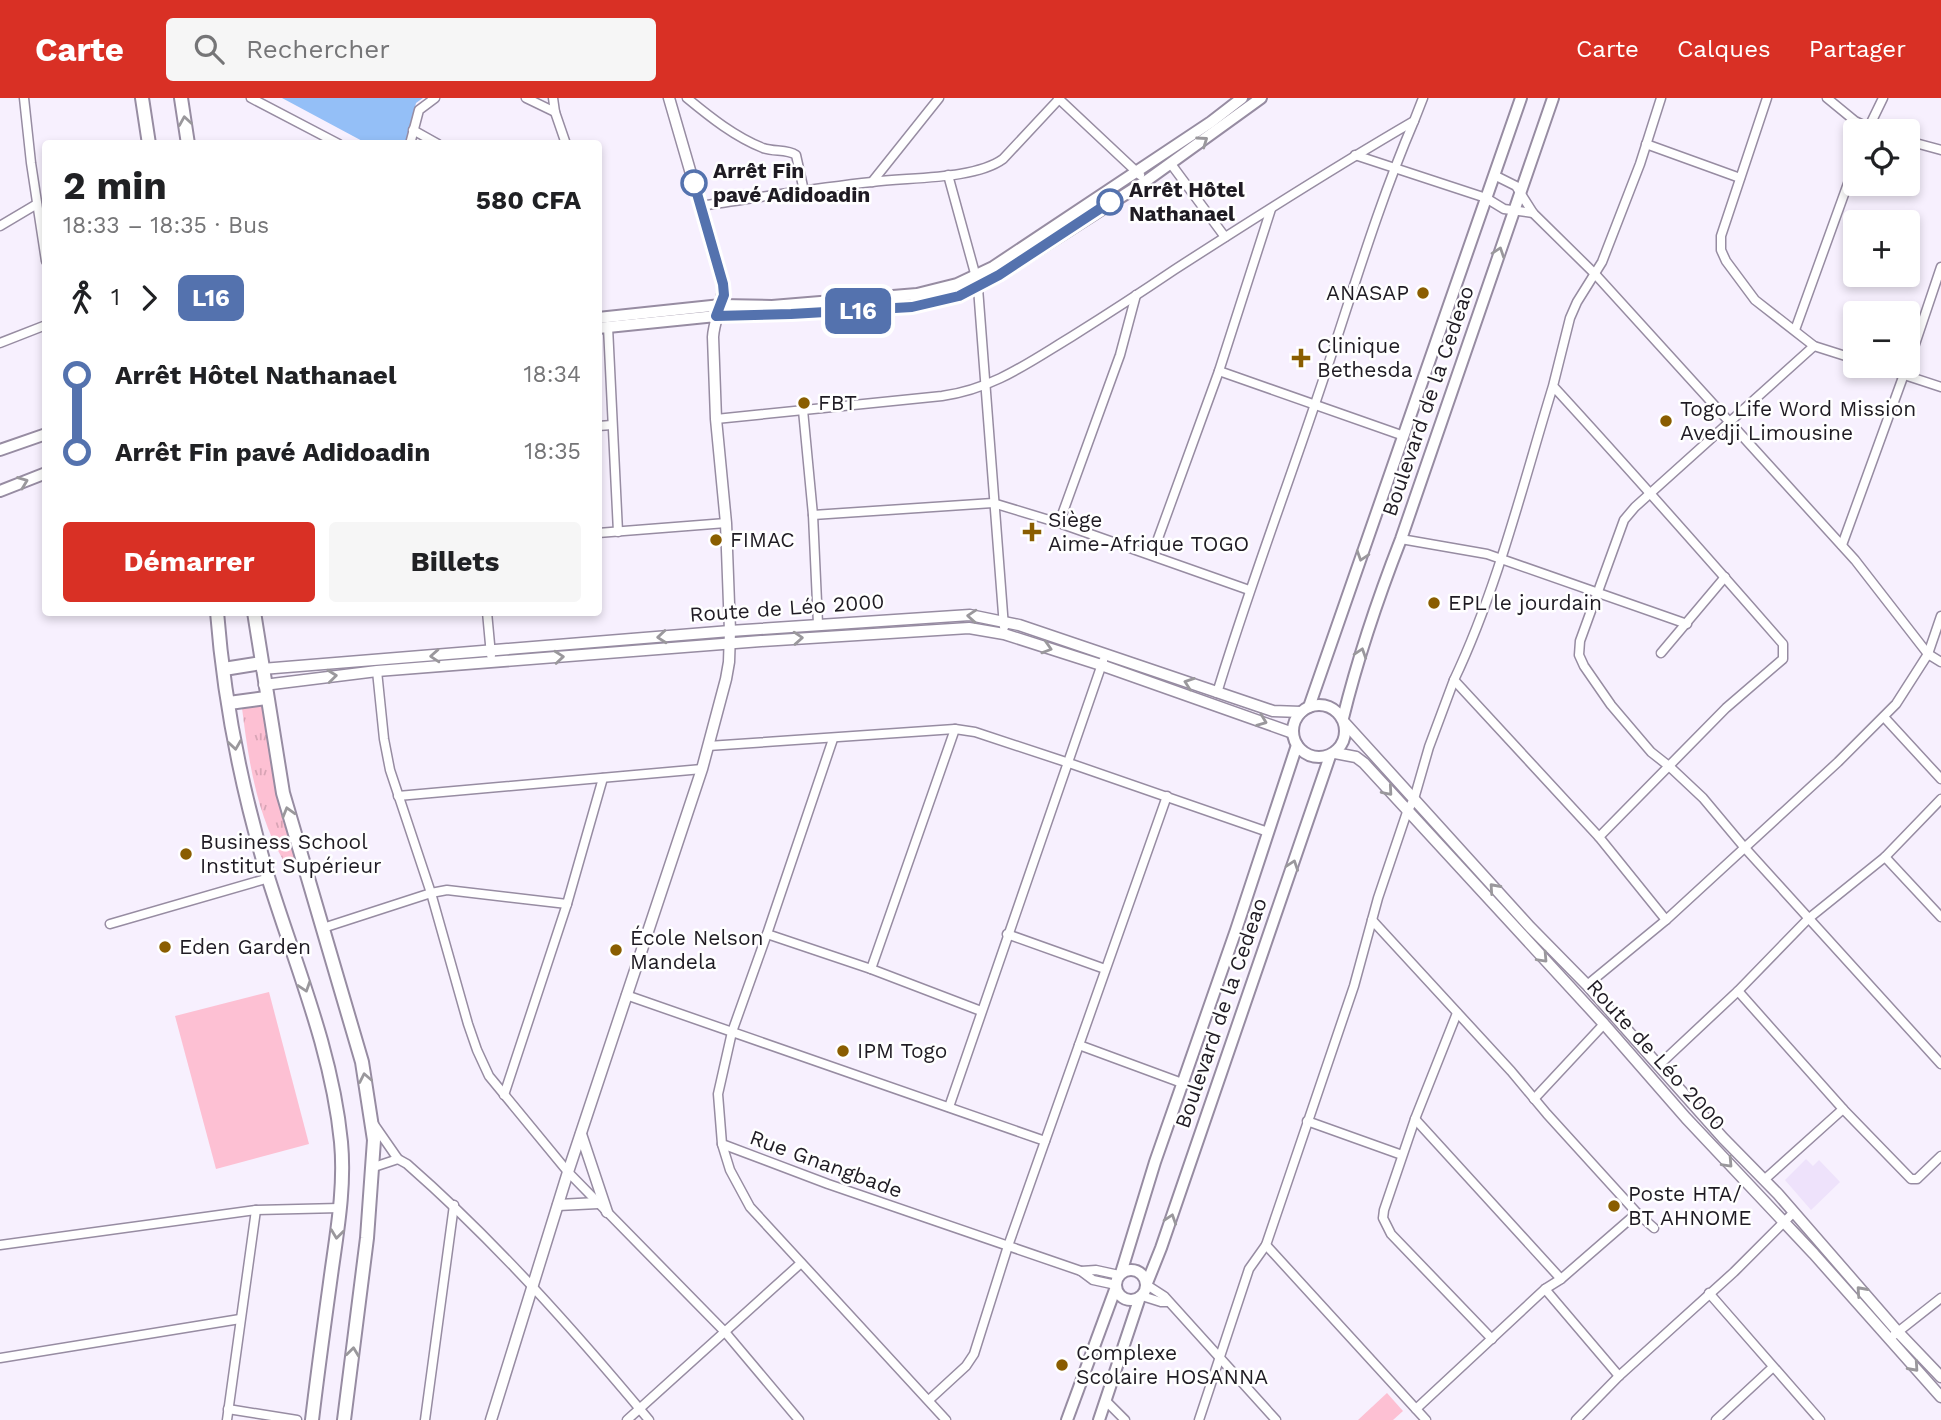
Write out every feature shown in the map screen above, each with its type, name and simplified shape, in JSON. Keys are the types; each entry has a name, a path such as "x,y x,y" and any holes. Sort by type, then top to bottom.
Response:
{"main road":[{"path":"142,98 148,140"},
{"path":"181,98 187,140"},
{"path":"977,282 1212,122 1242,98"},
{"path":"602,318 917,294 977,282 1146,181 1261,98"},
{"name":"Boulevard de la Cedeao","path":"1305,709 1404,436 1521,98"},
{"name":"Boulevard de la Cedeao","path":"1344,721 1361,651 1553,98"},
{"path":"603,327 719,310"},
{"path":"0,450 42,435"},
{"path":"0,491 42,475"},
{"path":"217,616 245,795 312,1008 331,1080 341,1143 340,1208 312,1420"},
{"path":"255,616 283,793 362,1062 372,1122 374,1167 344,1420"},
{"path":"224,669 261,666"},
{"path":"229,703 265,691"},
{"path":"1324,705 1338,712 1344,721 1345,739 1332,754 1311,756 1297,746 1293,725 1305,709 1324,705"},
{"name":"Boulevard de la Cedeao","path":"1067,1420 1118,1280 1155,1162 1297,746"},
{"name":"Boulevard de la Cedeao","path":"1147,1284 1332,754"},
{"path":"1099,1420 1147,1284 1137,1270 1132,1269 1118,1280 1118,1292 1125,1299 1136,1300 1141,1297"}],"street":[{"path":"24,98 42,236"},
{"path":"251,98 330,140"},
{"path":"411,140 419,110 435,98"},
{"path":"526,98 555,113"},
{"path":"553,98 565,140"},
{"path":"491,1420 568,1172 702,769 726,680 730,631 726,523 716,419 713,337 723,284 669,98"},
{"path":"687,98 734,133 763,148 776,152 792,152 796,155 804,191"},
{"path":"872,182 939,98"},
{"path":"700,206 872,182 948,175 992,167 1003,159 1059,98 1146,181"},
{"path":"1217,693 1249,590 1316,404 1394,168 1423,98"},
{"path":"1199,1420 1249,1269 1266,1245 1354,986 1372,920 1429,747 1468,650 1500,558 1553,386 1570,318 1602,262 1661,98"},
{"path":"1768,98 1721,236 1721,250 1750,295 1814,346 1843,355"},
{"path":"1827,98 1855,119"},
{"path":"1874,119 1883,98"},
{"path":"716,419 967,393 986,386 1030,362 1355,155 1414,121"},
{"path":"413,130 431,140"},
{"path":"316,140 319,135"},
{"path":"1646,144 1740,178"},
{"path":"1920,144 1941,150"},
{"path":"1355,155 1486,198 1513,211 1533,213"},
{"path":"1171,164 1225,237"},
{"path":"948,175 977,282 1004,634"},
{"path":"1494,175 1509,181 1520,192 1533,213 1595,274 1842,545 1928,654 1941,662"},
{"path":"1796,330 1844,196"},
{"path":"0,226 37,204"},
{"path":"1152,555 1219,371 1271,209"},
{"path":"1920,328 1941,267"},
{"path":"1059,523 1120,355 1136,295"},
{"path":"0,343 42,326"},
{"path":"603,327 618,531"},
{"path":"1814,346 1728,421 1651,492 1625,520 1580,642 1578,655 1611,705 1651,752 1703,798 1808,919 1941,1064"},
{"path":"1219,371 1404,436"},
{"path":"1920,376 1941,387"},
{"path":"1842,545 1902,378"},
{"path":"1553,386 1651,492 1783,644 1783,659 1726,708 1599,837"},
{"path":"803,410 813,515 818,624"},
{"path":"602,426 612,425"},
{"path":"813,515 993,503 1059,523 1249,590"},
{"path":"602,533 726,523"},
{"path":"1401,539 1500,558 1687,624"},
{"path":"1661,653 1725,577"},
{"name":"Route de Léo 2000","path":"265,691 377,671 730,631 970,615 1003,620 1293,733"},
{"path":"487,616 491,657"},
{"path":"1587,985 1666,920 1884,717 1896,704 1928,654 1941,616"},
{"name":"Route de Léo 2000","path":"261,666 491,657 970,628 1004,634 1103,660 1273,711 1305,709"},
{"path":"948,1107 1103,660"},
{"path":"377,671 384,739 398,796 431,893 477,1050 489,1076 568,1172 725,1332 799,1420"},
{"path":"1454,680 1599,837 1666,920"},
{"path":"1884,717 1941,779"},
{"name":"Route de Léo 2000","path":"1344,721 1530,927 1587,985 1658,1066 1765,1180 1941,1377"},
{"path":"708,746 833,739 932,729 975,732 1268,832"},
{"path":"871,969 955,729"},
{"name":"Rue Gnangbade","path":"833,739 732,1032 718,1094 722,1144 828,1184 1081,1271 1096,1270 1118,1280"},
{"name":"Route de Léo 2000","path":"1332,754 1356,757 1364,763 1941,1396"},
{"path":"398,796 702,769"},
{"path":"504,1095 568,904 603,778"},
{"path":"929,1401 971,1361 1045,1141 1167,796"},
{"path":"1658,1066 1738,991 1808,919 1885,857 1941,799"},
{"path":"1885,857 1941,917"},
{"path":"110,924 269,878"},
{"path":"323,929 431,893 447,891 568,904"},
{"path":"1372,920 1637,1213 1654,1228"},
{"path":"767,934 871,969 981,1011"},
{"path":"1007,934 1105,969"},
{"path":"1738,991 1843,1109 1911,1179 1917,1180 1941,1156"},
{"path":"626,995 1045,1141"},
{"path":"1457,1013 1415,1119 1383,1217 1388,1229 1492,1339"},
{"path":"1534,1099 1604,1024"},
{"path":"1079,1045 1182,1083"},
{"path":"1765,1180 1843,1109"},
{"path":"1415,1119 1561,1279"},
{"path":"1307,1121 1402,1155"},
{"path":"372,1122 398,1159 454,1205 532,1287 649,1420"},
{"path":"581,1133 607,1212"},
{"path":"722,1144 730,1170 750,1207 946,1420"},
{"path":"374,1167 398,1159"},
{"path":"558,1205 598,1203"},
{"path":"425,1420 454,1205"},
{"path":"0,1245 256,1210 340,1208"},
{"path":"227,1420 256,1210"},
{"path":"1576,1420 1619,1376 1734,1272 1794,1212"},
{"path":"1416,1409 1545,1289 1561,1279 1637,1213"},
{"path":"1266,1245 1426,1420"},
{"path":"627,1420 801,1263"},
{"path":"1147,1284 1161,1293 1276,1420"},
{"path":"1545,1289 1619,1376"},
{"path":"1709,1293 1820,1420"},
{"path":"1141,1297 1167,1302"},
{"path":"1889,1340 1941,1298"},
{"path":"0,1358 240,1319"},
{"path":"1716,1420 1772,1368"},
{"path":"1106,1401 1125,1420"},
{"path":"228,1409 297,1420"}],"shaded area":[{"path":"1806,1159 1813,1166 1819,1160 1840,1182 1811,1210 1785,1180"}],"green space":[{"path":"262,704 275,781 298,868 290,871 279,853 263,813 248,751 242,708"},
{"path":"269,992 309,1144 216,1169 175,1016"},
{"path":"1387,1393 1403,1411 1393,1420 1358,1420"}],"water":[{"path":"282,98 423,98 416,103 408,140 360,140"}],"bus line":[{"name":"L16","path":"694,183 723,284 724,295 716,316 860,311 935,303 978,288 1110,202"}],"place":[{"name":"Arrêt Fin pavé Adidoadin","path":"694,183"},
{"name":"Arrêt Hôtel Nathanael","path":"1110,202"},
{"name":"ANASAP","path":"1423,293"},
{"name":"Clinique Bethesda","path":"1301,358"},
{"name":"FBT","path":"804,403"},
{"name":"Togo Life Word Mission Avedji Limousine","path":"1666,421"},
{"name":"Siège Aime-Afrique TOGO","path":"1032,532"},
{"name":"FIMAC","path":"716,540"},
{"name":"EPL le jourdain","path":"1434,603"},
{"name":"Business School Institut Supérieur","path":"186,854"},
{"name":"Eden Garden","path":"165,947"},
{"name":"École Nelson Mandela","path":"616,950"},
{"name":"IPM Togo","path":"843,1051"},
{"name":"Poste HTA/ BT AHNOME","path":"1614,1206"},
{"name":"Complexe Scolaire HOSANNA","path":"1062,1365"}]}
